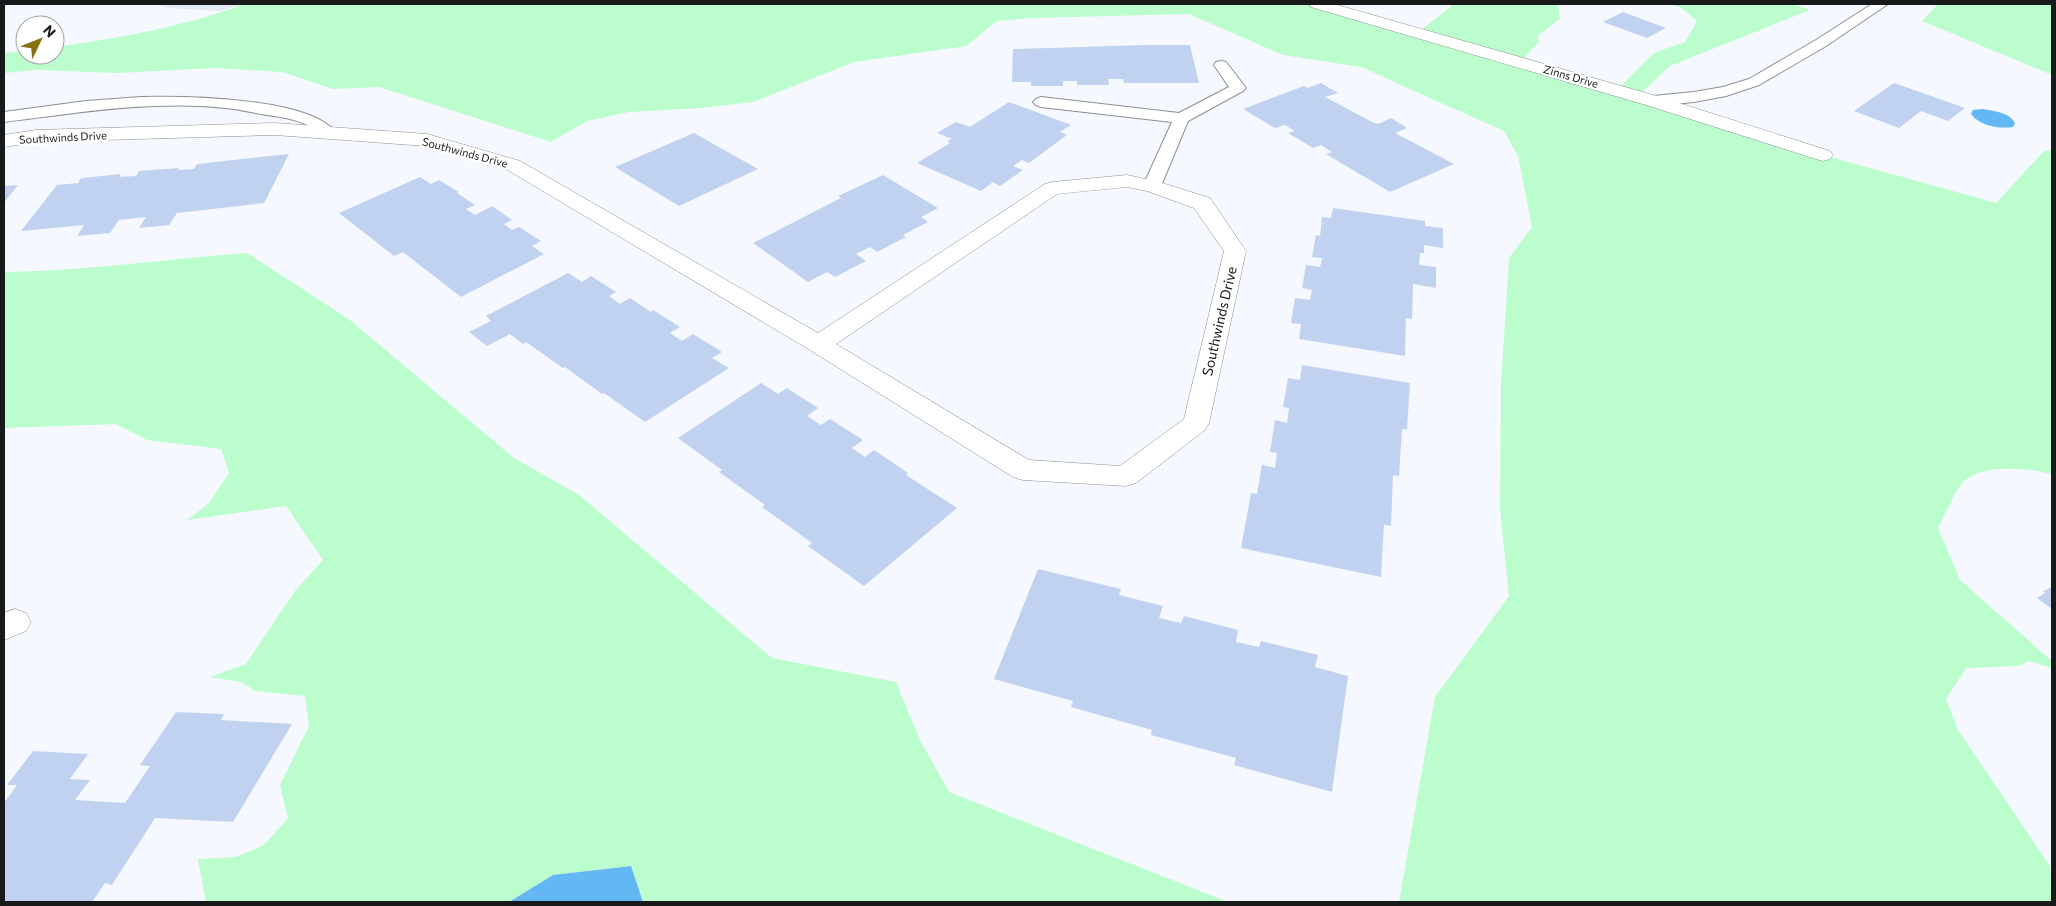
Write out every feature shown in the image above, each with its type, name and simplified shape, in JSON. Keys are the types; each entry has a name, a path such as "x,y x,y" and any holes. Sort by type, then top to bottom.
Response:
{"street":[{"name":"Zinns Drive","path":"1317,4 1653,100 1823,155"},
{"name":"Southwinds Drive","path":"4,141 36,136 275,129 427,140 513,164 819,344 1023,470 1126,476 1196,423 1235,251 1202,203 1152,186 1126,181 1052,188 819,344"}],"lane":[{"path":"1653,100 1726,92 1754,82 1821,43 1881,4"},
{"path":"1041,102 1181,118 1238,88 1220,65"},
{"path":"4,117 70,107 135,103 225,103 290,114 322,125 328,133"},
{"path":"1152,186 1181,118"}],"shaded area":[{"path":"159,4 244,4 220,11 167,8"}],"green space":[{"path":"244,4 1321,4 1420,31 1454,4 1561,4 1558,5 1560,19 1537,36 1539,41 1523,59 1618,89 1654,53 1685,42 1697,21 1680,7 1669,4 1793,4 1810,10 1670,66 1639,95 1823,155 1996,203 2044,151 2052,150 2052,474 2032,470 1995,469 1974,475 1962,483 1938,528 1960,580 2052,661 2052,668 2029,661 2019,666 1966,668 1946,699 1958,730 2050,866 2052,902 1399,902 1435,697 1509,596 1500,509 1501,385 1509,258 1532,227 1518,156 1504,131 1361,67 1283,55 1189,14 1032,18 997,21 966,46 854,62 753,102 701,108 629,112 587,121 551,142 379,87 333,89 282,72 216,68 118,73 35,70 4,73 4,53 15,52 15,65 65,65 65,46 151,31"},
{"path":"1938,4 2052,4 2052,75 1922,21"},
{"path":"247,253 350,320 514,458 579,495 772,658 896,682 920,740 949,792 1228,902 643,902 630,866 553,875 509,902 206,902 198,859 236,857 264,845 288,818 280,785 309,726 305,696 255,691 242,682 210,677 246,664 295,591 323,560 286,506 187,520 208,504 229,473 221,449 147,440 116,424 4,428 4,272 95,267"}],"water":[{"path":"1982,109 2009,116 2015,123 2013,127 2001,128 1990,126 1979,121 1971,114 1973,110"},
{"path":"631,866 643,902 509,902 553,875"}],"building":[{"path":"1623,12 1666,28 1647,38 1603,22"},
{"path":"1190,45 1199,83 1124,83 1123,79 1108,79 1109,85 1077,85 1077,81 1063,81 1063,86 1031,86 1031,82 1012,82 1013,49"},
{"path":"1321,83 1338,93 1325,97 1378,124 1391,118 1407,128 1395,133 1454,164 1390,192 1326,154 1332,152 1321,145 1313,148 1288,133 1295,131 1285,125 1275,128 1243,109 1304,86 1308,88"},
{"path":"1894,83 1965,108 1948,121 1921,111 1899,128 1854,111"},
{"path":"1009,102 1071,125 1060,132 1067,135 1029,163 1022,160 1013,166 1023,170 1000,186 993,182 981,191 917,163 950,143 947,141 952,139 937,133 956,122 970,127"},
{"path":"694,133 758,169 679,206 615,167"},
{"path":"289,154 264,203 177,213 169,225 139,228 146,217 119,220 110,233 77,236 84,225 21,231 57,185 78,183 81,178 121,174 119,177 136,176 139,171 179,168 178,170 194,169 197,164"},
{"path":"883,175 938,208 921,217 928,222 903,235 906,237 877,252 870,247 856,254 866,261 835,277 827,272 808,282 753,243 841,198 838,196"},
{"path":"420,177 431,184 439,180 459,192 457,193 475,205 466,209 475,215 492,206 512,220 504,224 512,230 519,227 541,241 532,246 544,254 461,297 403,252 394,256 339,213"},
{"path":"18,185 4,203 4,186"},
{"path":"1333,208 1425,221 1425,226 1443,228 1443,248 1424,245 1424,253 1420,253 1419,265 1436,267 1436,288 1413,284 1412,319 1406,318 1405,356 1299,339 1301,324 1291,323 1295,298 1310,300 1312,290 1302,288 1306,265 1320,267 1322,258 1312,257 1316,235 1320,236 1322,217 1331,218"},
{"path":"568,273 582,282 591,276 616,292 609,296 620,304 630,298 651,312 653,310 680,327 670,333 682,341 693,334 722,352 712,358 729,368 645,422 526,342 523,344 510,334 487,346 469,332 491,321 486,316"},
{"path":"1302,365 1410,383 1407,430 1402,429 1399,476 1393,475 1391,526 1384,525 1381,577 1241,548 1251,493 1257,494 1262,465 1275,468 1277,453 1270,452 1275,420 1287,423 1289,408 1283,407 1288,378 1300,380"},
{"path":"761,383 778,394 787,388 818,408 807,416 821,425 830,419 863,440 852,448 865,457 874,450 908,473 906,475 957,508 864,586 808,546 812,543 762,507 765,505 719,472 722,470 678,438"},
{"path":"1038,569 1121,589 1119,595 1163,606 1159,618 1181,623 1184,616 1238,630 1236,642 1259,647 1261,641 1318,655 1315,667 1348,676 1332,792 1234,765 1236,758 1151,735 1152,730 1071,707 1073,701 994,679"},
{"path":"2052,587 2052,609 2037,598 2045,593 2043,591"},
{"path":"176,712 224,714 221,720 292,724 233,822 155,818 112,885 105,883 92,902 4,902 4,803 17,785 7,785 33,751 88,754 70,779 90,780 75,800 125,803 150,766 140,765"}]}
